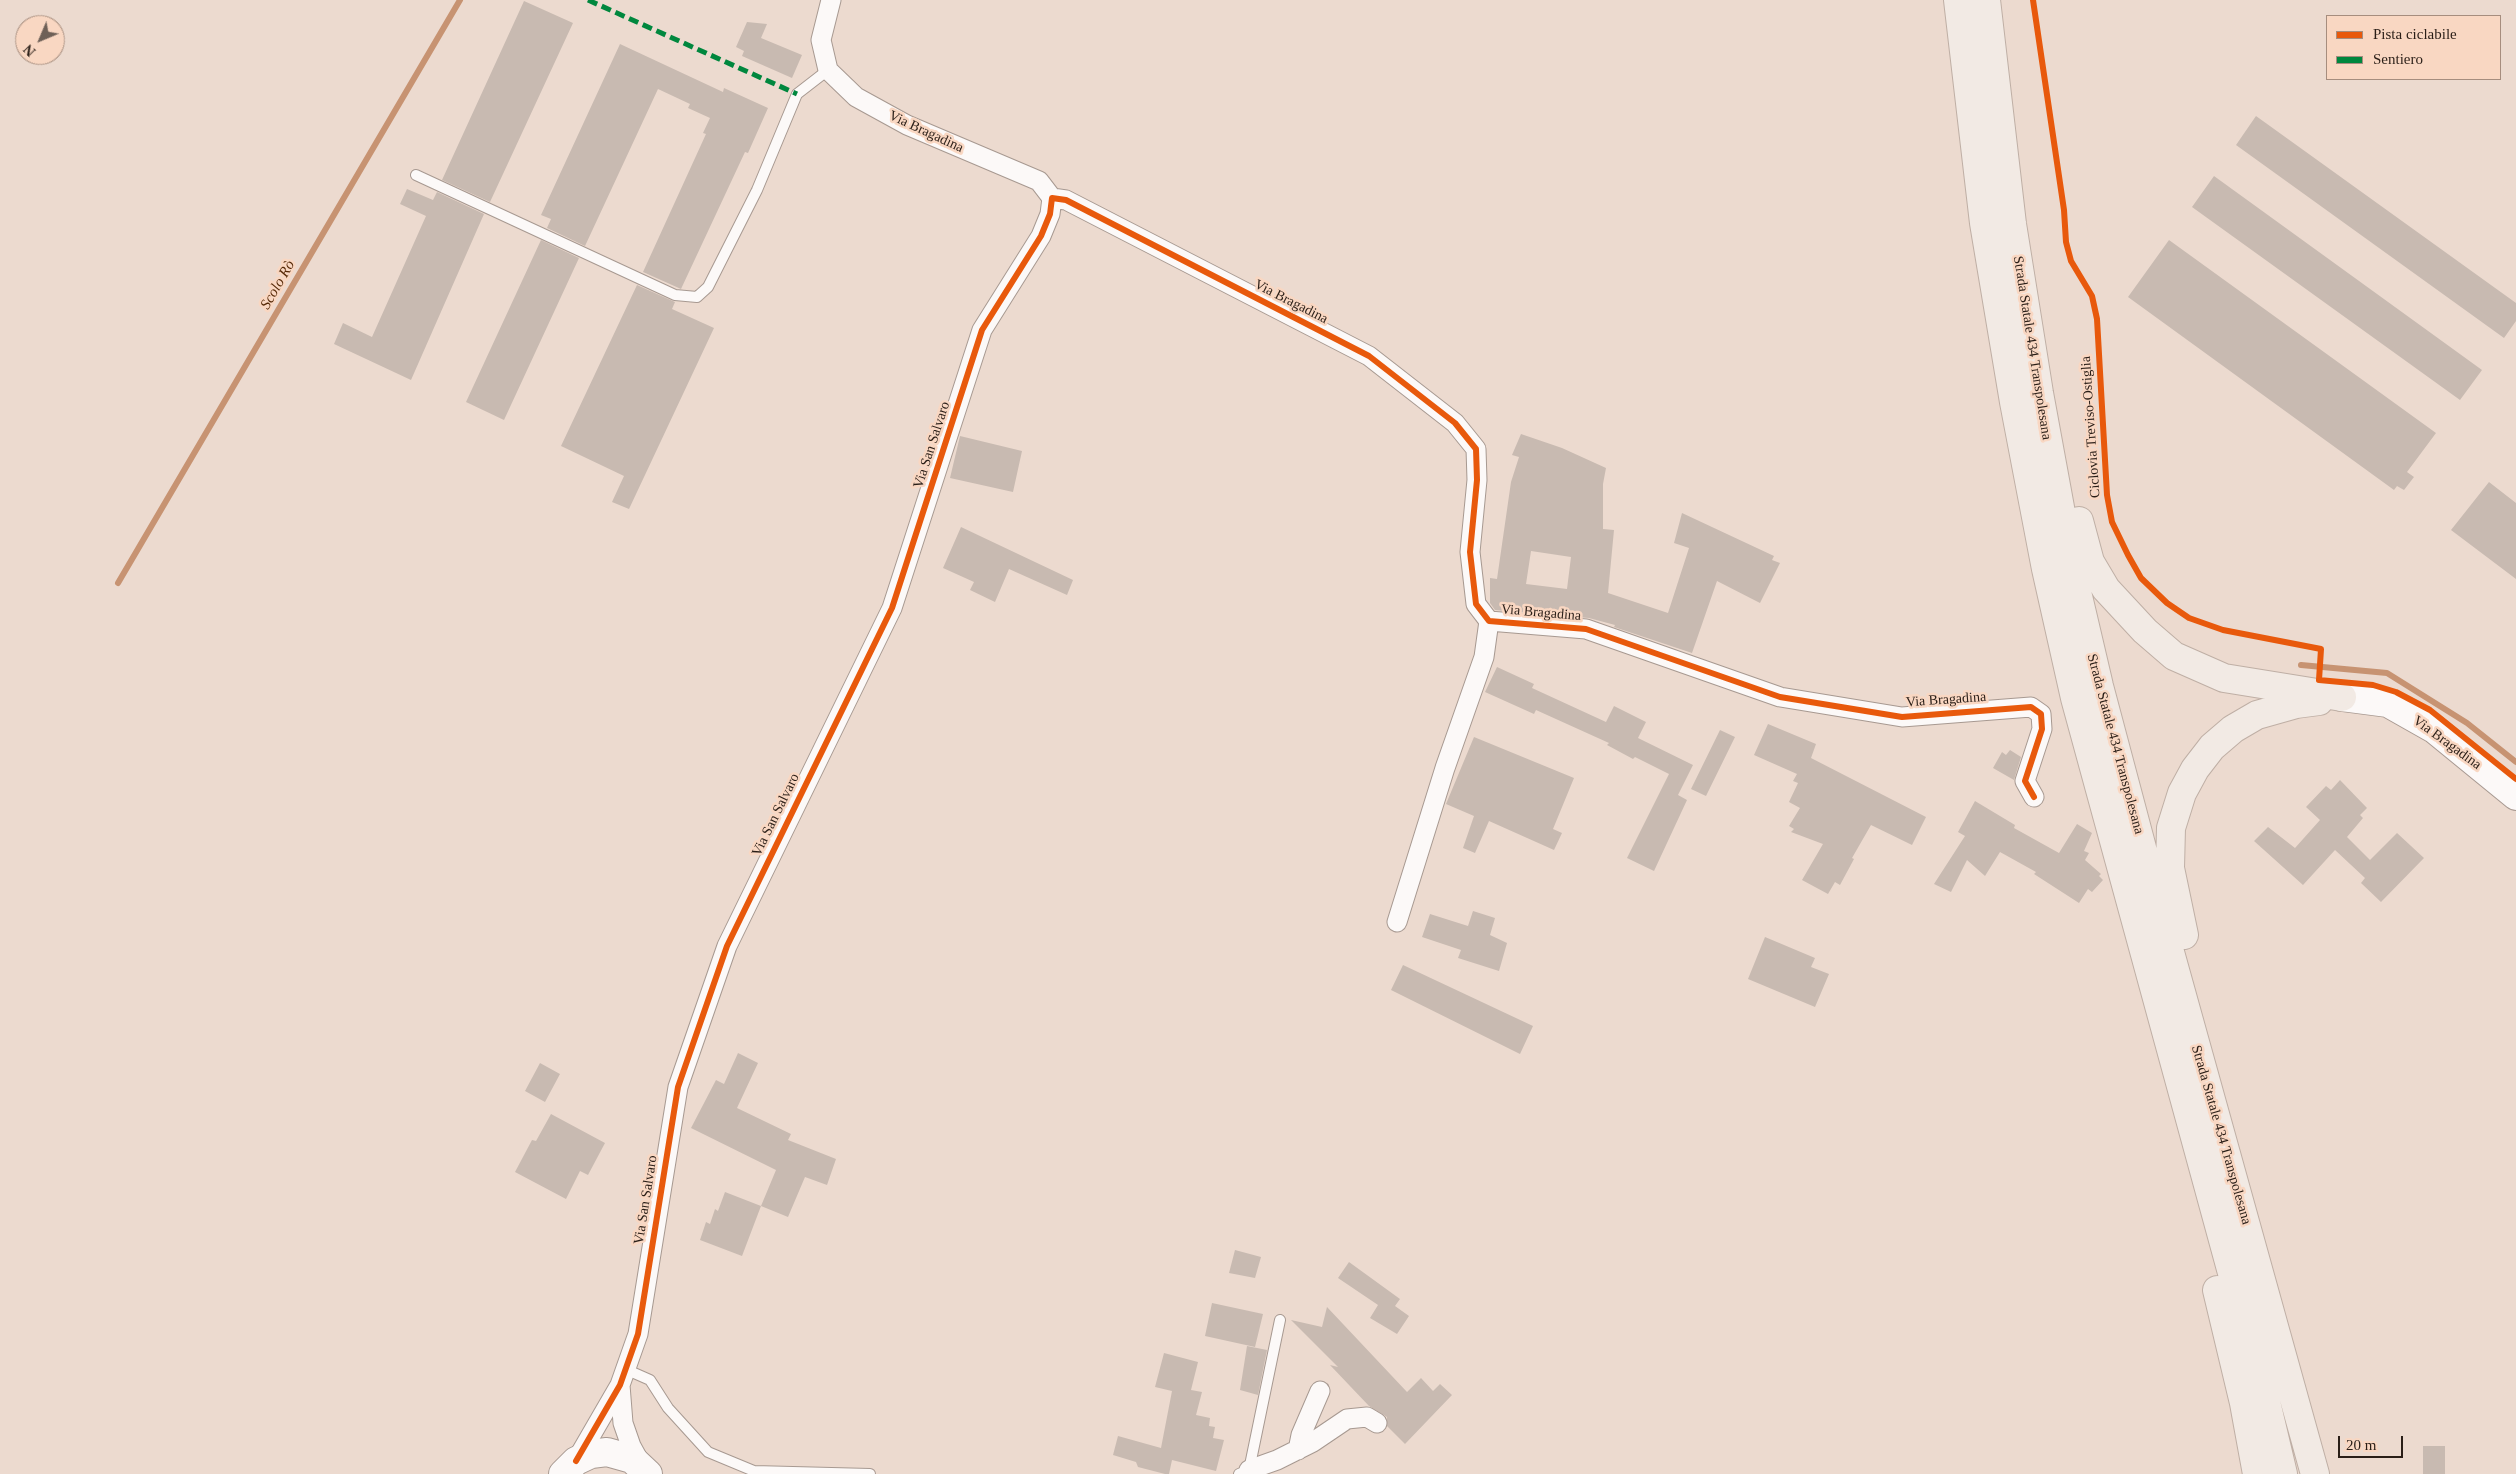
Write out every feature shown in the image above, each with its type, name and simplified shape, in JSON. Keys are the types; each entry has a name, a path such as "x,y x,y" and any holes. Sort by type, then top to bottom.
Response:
{"highway":[{"name":"Strada Statale 434 Transpolesana","path":"1958,0 1984,223 2014,402 2046,569 2075,698 2196,1148 2258,1368 2283,1474"},
{"name":"Strada Statale 434 Transpolesana","path":"1986,0 2012,224 2039,393 2070,562 2099,686 2315,1474"},
{"path":"2012,224 2042,305 2078,518 2090,562 2106,589 2145,631 2174,656 2224,678 2342,697"},
{"path":"2244,1217 2234,1116 2178,911 2170,868 2171,828 2182,793 2195,769 2212,747 2233,729 2257,716 2296,704 2342,697"},
{"path":"2196,1148 2210,1257 2244,1403 2257,1474"}],"main road":[{"name":"Via Bragadina","path":"2342,697 2388,703 2434,729 2516,796"},
{"path":"566,1471 591,1454 607,1452 632,1459 645,1470"}],"street":[{"path":"828,70 821,40 831,0"},
{"name":"Via Bragadina","path":"828,70 856,98 906,125 1040,181 1052,198 1066,200 1369,356 1455,423 1476,449 1477,480 1470,552 1476,604 1489,621 1484,658 1444,768 1397,922"},
{"name":"Via San Salvaro","path":"566,1471 623,1377 638,1334 678,1087 727,946 892,608 982,330 1041,236 1050,214 1052,198"},
{"name":"Via Bragadina","path":"1489,621 1586,629 1780,697 1902,716 2031,707 2041,714 2042,729 2024,781 2034,797"},
{"name":"Via San Salvaro","path":"623,1377 623,1423 631,1446 645,1470"},
{"path":"1298,1450 1301,1435 1320,1391"},
{"path":"1244,1472 1298,1450 1347,1419 1367,1417 1378,1422"}],"lane":[{"path":"416,175 674,295 697,296 708,287 757,190 798,94 828,70"},
{"path":"1244,1472 1280,1320"},
{"path":"623,1377 650,1380 668,1408 708,1452 754,1471 870,1474"}],"building":[{"path":"524,1 573,23 490,202 442,180"},
{"path":"747,22 767,24 761,38 802,55 792,78 742,56 744,51 736,47"},
{"path":"620,44 723,92 724,88 768,108 748,153 745,152 681,289 643,272 706,134 703,133 710,118 688,108 690,104 658,89 585,246 547,228 551,219 541,215"},
{"path":"2256,116 2516,303 2516,321 2504,338 2236,145"},
{"path":"2214,176 2482,370 2460,400 2192,207"},
{"path":"407,189 433,200 437,192 484,214 411,380 334,344 343,323 372,337 426,216 400,204"},
{"path":"541,240 579,258 504,420 466,402"},
{"path":"2169,240 2436,433 2407,472 2414,477 2404,490 2397,486 2394,490 2128,297"},
{"path":"637,285 675,302 672,309 714,328 629,509 612,502 624,476 561,446"},
{"path":"1521,434 1562,448 1606,468 1603,484 1603,529 1614,530 1608,593 1668,613 1689,548 1674,543 1682,513 1774,556 1772,560 1780,563 1760,603 1717,581 1692,653 1614,627 1615,625 1589,618 1495,610 1490,603 1490,578 1497,579 1511,482 1519,457 1512,455","holes":["1531,551 1571,557 1567,589 1526,584"]},
{"path":"960,436 1022,451 1013,492 950,478"},
{"path":"2489,482 2516,503 2516,579 2451,530"},
{"path":"961,527 1073,580 1067,595 1009,569 995,602 970,590 974,582 943,568"},
{"path":"1497,667 1534,684 1532,688 1606,722 1614,706 1646,722 1638,738 1693,765 1678,795 1687,800 1654,871 1627,858 1669,774 1635,757 1633,759 1607,745 1609,743 1536,710 1534,714 1485,692"},
{"path":"1768,724 1816,744 1811,758 1926,817 1912,845 1871,825 1852,858 1854,859 1840,885 1835,882 1828,894 1802,880 1823,844 1791,832 1794,829 1789,826 1800,808 1789,802 1798,783 1793,781 1797,774 1754,755"},
{"path":"1720,730 1735,737 1706,796 1691,789"},
{"path":"1474,737 1574,778 1553,829 1562,833 1554,850 1489,821 1475,853 1463,848 1474,816 1446,804"},
{"path":"2010,750 2021,757 2014,780 1993,768 2002,752 2006,755"},
{"path":"2340,780 2367,808 2360,815 2363,818 2347,837 2370,860 2397,833 2424,858 2381,902 2361,883 2365,878 2335,850 2303,885 2254,841 2268,827 2295,848 2320,820 2306,807 2326,786 2331,790"},
{"path":"1975,801 2015,825 2014,828 2059,853 2077,824 2092,833 2084,851 2089,853 2085,860 2101,874 2099,876 2103,880 2092,892 2088,889 2079,903 2034,874 2036,872 2000,852 1985,876 1967,860 1951,892 1934,884 1965,836 1958,832"},
{"path":"1473,911 1495,918 1490,935 1507,943 1499,971 1458,958 1461,950 1422,937 1430,914 1468,926"},
{"path":"1765,937 1815,958 1811,967 1829,974 1815,1007 1748,979"},
{"path":"1403,965 1533,1026 1520,1054 1391,990"},
{"path":"738,1053 758,1063 737,1108 791,1134 788,1140 836,1159 827,1185 805,1177 788,1217 761,1206 776,1170 691,1128 716,1080 724,1084"},
{"path":"540,1063 560,1074 545,1102 525,1091"},
{"path":"551,1114 605,1143 588,1175 580,1171 566,1199 515,1172 532,1140 536,1141"},
{"path":"725,1192 761,1206 742,1256 700,1240 706,1222 710,1224 715,1209 718,1211"},
{"path":"1235,1250 1261,1257 1255,1278 1229,1273"},
{"path":"1349,1262 1400,1299 1395,1306 1409,1316 1397,1334 1370,1318 1378,1305 1338,1278"},
{"path":"1212,1303 1263,1314 1255,1347 1205,1336"},
{"path":"1327,1307 1407,1392 1421,1378 1433,1391 1440,1384 1452,1395 1405,1444 1387,1426 1387,1417 1369,1406 1330,1365 1338,1367 1291,1320 1322,1327"},
{"path":"1247,1346 1267,1350 1258,1395 1240,1390"},
{"path":"1164,1353 1198,1362 1191,1390 1202,1392 1196,1415 1210,1418 1209,1426 1215,1427 1213,1438 1224,1440 1216,1471 1172,1460 1169,1474 1165,1474 1138,1467 1136,1462 1113,1455 1118,1436 1161,1448 1172,1391 1155,1387"},
{"path":"2423,1446 2445,1446 2445,1474 2423,1474"}],"waterway":[{"name":"Scolo Rò","path":"118,583 460,0"},
{"path":"2301,665 2387,673 2467,723 2516,762"}],"marked path":[{"path":"588,0 797,94"}],"cycle path":[{"name":"Ciclovia Treviso-Ostiglia","path":"2033,0 2064,210 2066,242 2071,261 2092,296 2097,319 2107,495 2112,522 2141,578 2167,603 2189,618 2223,630 2321,649 2319,680 2373,685 2396,692 2430,710 2516,779"},
{"path":"576,1461 620,1385 638,1334 678,1087 727,946 892,608 982,330 1041,236 1050,214 1052,198 1066,200 1369,356 1455,423 1476,449 1477,480 1470,552 1476,604 1489,621 1586,629 1780,697 1902,717 2031,707 2041,714 2042,729 2025,781 2034,797"}]}
